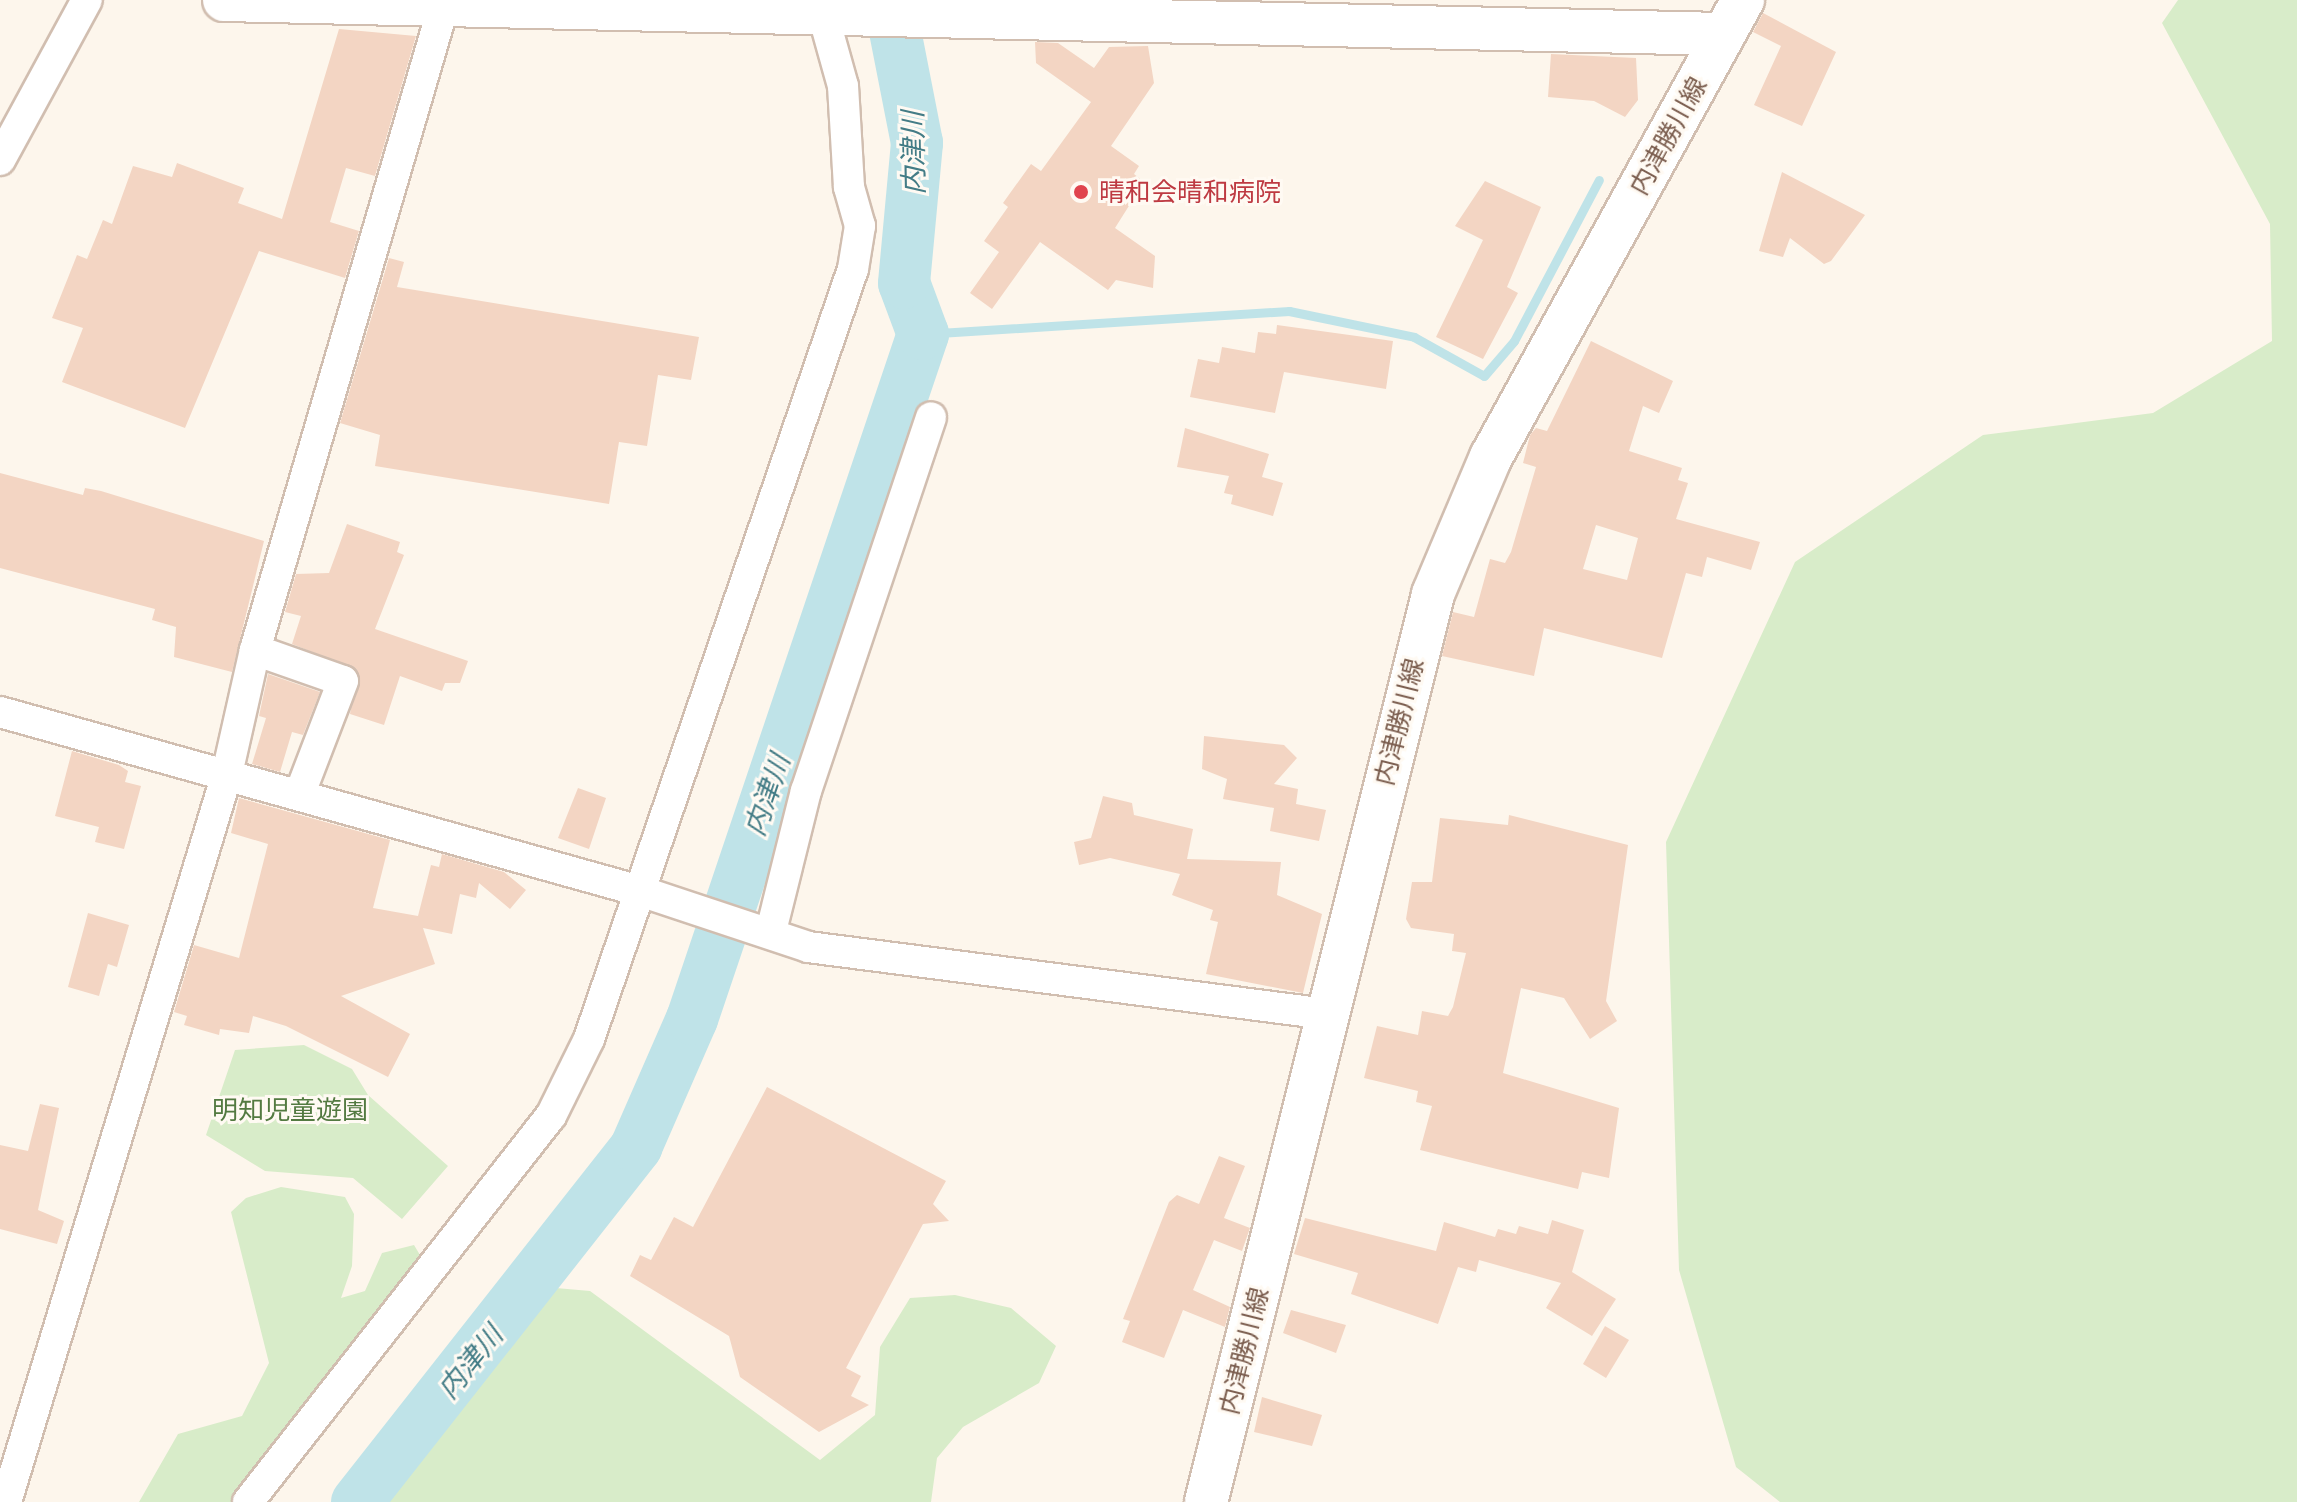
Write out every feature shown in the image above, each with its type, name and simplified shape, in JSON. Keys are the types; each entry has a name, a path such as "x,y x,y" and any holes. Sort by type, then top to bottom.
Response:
{"main road":[{"path":"224,0 443,8 822,7 1734,17"},
{"name":"内津勝川線","path":"1206,1502 1423,626 1454,539 1518,407 1734,17"}],"street":[{"path":"0,160 87,0"},
{"path":"248,1502 551,1116 589,1039 784,453 853,269 860,226 849,187 843,86 822,7"},
{"path":"6,1502 227,774 255,650 443,8"},
{"path":"771,931 806,791 931,417"},
{"path":"255,650 343,681 300,793"},
{"path":"0,712 300,793 640,891 771,931 808,947 1327,1014"}],"green space":[{"path":"2178,0 2297,0 2297,1502 1780,1502 1736,1467 1679,1270 1666,842 1795,562 1983,435 2153,413 2272,341 2270,224 2162,23"},
{"name":"明知児童遊園","path":"304,1045 352,1069 368,1095 448,1166 402,1219 353,1178 265,1171 206,1135 235,1050"},
{"path":"281,1187 345,1197 354,1214 352,1266 341,1298 365,1291 382,1253 414,1245 426,1265 240,1502 139,1502 178,1434 242,1416 269,1363 231,1212 246,1198"},
{"path":"556,1288 590,1291 820,1460 875,1415 880,1347 910,1298 955,1295 1011,1308 1056,1346 1039,1383 963,1427 937,1458 931,1502 370,1502 522,1316"}],"building":[{"path":"1763,13 1836,52 1802,126 1754,105 1781,46 1753,32"},
{"path":"339,29 416,36 375,176 346,168 330,222 359,231 345,278 259,251 185,428 62,382 83,328 52,318 77,255 87,259 103,220 112,224 133,166 172,177 177,163 244,188 238,203 282,219"},
{"path":"1035,42 1058,43 1094,68 1109,47 1148,46 1154,83 1111,146 1139,166 1134,174 1144,182 1115,228 1155,256 1153,288 1116,280 1108,290 1040,242 992,309 970,293 999,252 984,241 1008,207 1003,203 1031,164 1041,171 1091,102 1036,63"},
{"path":"1551,54 1636,58 1638,100 1625,117 1594,101 1548,97"},
{"path":"1782,172 1865,215 1831,261 1824,264 1790,238 1783,257 1759,251"},
{"path":"1485,181 1541,207 1507,287 1518,293 1483,359 1436,337 1483,240 1455,226"},
{"path":"389,258 404,262 397,287 699,337 691,380 658,375 647,446 619,442 609,504 375,466 380,435 340,423"},
{"path":"1277,325 1393,341 1386,389 1284,372 1275,413 1190,397 1198,359 1219,363 1222,347 1255,353 1258,332 1276,334"},
{"path":"1591,341 1673,381 1659,413 1643,406 1629,451 1682,468 1678,480 1688,483 1676,519 1760,542 1751,570 1707,557 1702,577 1686,573 1662,658 1544,628 1534,676 1442,656 1453,612 1474,617 1490,559 1505,563 1511,552 1536,467 1523,463 1530,435 1536,428 1547,431","holes":["1596,525 1638,538 1627,580 1583,569"]},
{"path":"1185,428 1269,454 1262,477 1283,483 1273,516 1231,504 1233,495 1224,493 1229,476 1177,467"},
{"path":"0,473 83,495 85,488 101,491 264,541 232,672 174,657 176,627 152,620 155,609 0,568"},
{"path":"347,524 400,542 397,552 404,555 375,629 468,661 460,683 445,683 442,691 400,676 384,725 350,714 357,670 292,644 301,616 285,612 296,574 329,573"},
{"path":"268,674 320,692 303,735 292,732 280,772 252,764 266,718 259,716"},
{"path":"1204,736 1284,745 1297,758 1274,784 1298,789 1296,804 1326,810 1319,841 1270,831 1274,808 1223,799 1227,779 1202,769"},
{"path":"72,751 119,765 128,771 125,782 141,786 124,849 95,842 99,827 55,816"},
{"path":"578,788 606,798 589,849 558,838"},
{"path":"1103,796 1132,803 1134,815 1193,829 1187,859 1281,862 1277,895 1322,914 1303,993 1206,974 1218,922 1210,920 1213,910 1172,895 1180,874 1110,858 1079,865 1074,842 1091,838"},
{"path":"239,798 390,840 373,908 418,916 431,865 439,867 442,854 504,872 526,890 510,909 479,883 476,898 460,894 452,934 423,928 435,964 341,996 410,1034 388,1077 286,1026 253,1016 249,1033 220,1029 219,1035 184,1025 187,1016 174,1012 194,945 239,958 268,844 231,833"},
{"path":"1509,815 1628,845 1606,1001 1617,1021 1590,1039 1564,998 1521,988 1503,1073 1619,1108 1609,1178 1582,1172 1578,1189 1420,1150 1432,1106 1416,1102 1418,1091 1364,1078 1377,1026 1418,1035 1422,1011 1448,1016 1453,1007 1466,953 1452,951 1454,934 1411,928 1406,919 1412,882 1432,882 1440,818 1508,825"},
{"path":"88,913 129,925 117,967 108,964 99,996 68,987"},
{"path":"767,1087 946,1181 933,1204 949,1221 923,1224 846,1368 861,1376 851,1396 869,1405 819,1432 740,1377 729,1336 630,1276 640,1255 651,1260 674,1217 693,1227"},
{"path":"40,1104 59,1108 38,1210 64,1221 57,1244 0,1229 0,1145 28,1151"},
{"path":"1219,1156 1245,1166 1224,1218 1250,1228 1242,1251 1214,1240 1193,1290 1230,1307 1225,1327 1183,1310 1164,1358 1122,1342 1130,1321 1123,1319 1169,1202 1177,1195 1199,1204"},
{"path":"1305,1218 1436,1251 1444,1222 1495,1237 1498,1229 1516,1234 1519,1226 1548,1234 1552,1220 1584,1230 1572,1272 1616,1299 1592,1336 1546,1308 1561,1283 1479,1260 1476,1272 1458,1267 1438,1324 1351,1294 1358,1273 1294,1254"},
{"path":"1291,1310 1346,1325 1336,1353 1283,1333"},
{"path":"1605,1326 1629,1340 1606,1378 1583,1364"},
{"path":"1262,1397 1322,1415 1312,1446 1254,1432"}],"waterway":[{"name":"内津川","path":"357,1502 636,1147 692,1019 923,334 904,283 917,143 889,0"},
{"path":"923,334 1289,311 1414,337 1484,376 1514,341 1599,180"}],"place":[{"name":"晴和会晴和病院","path":"1081,192"}]}
